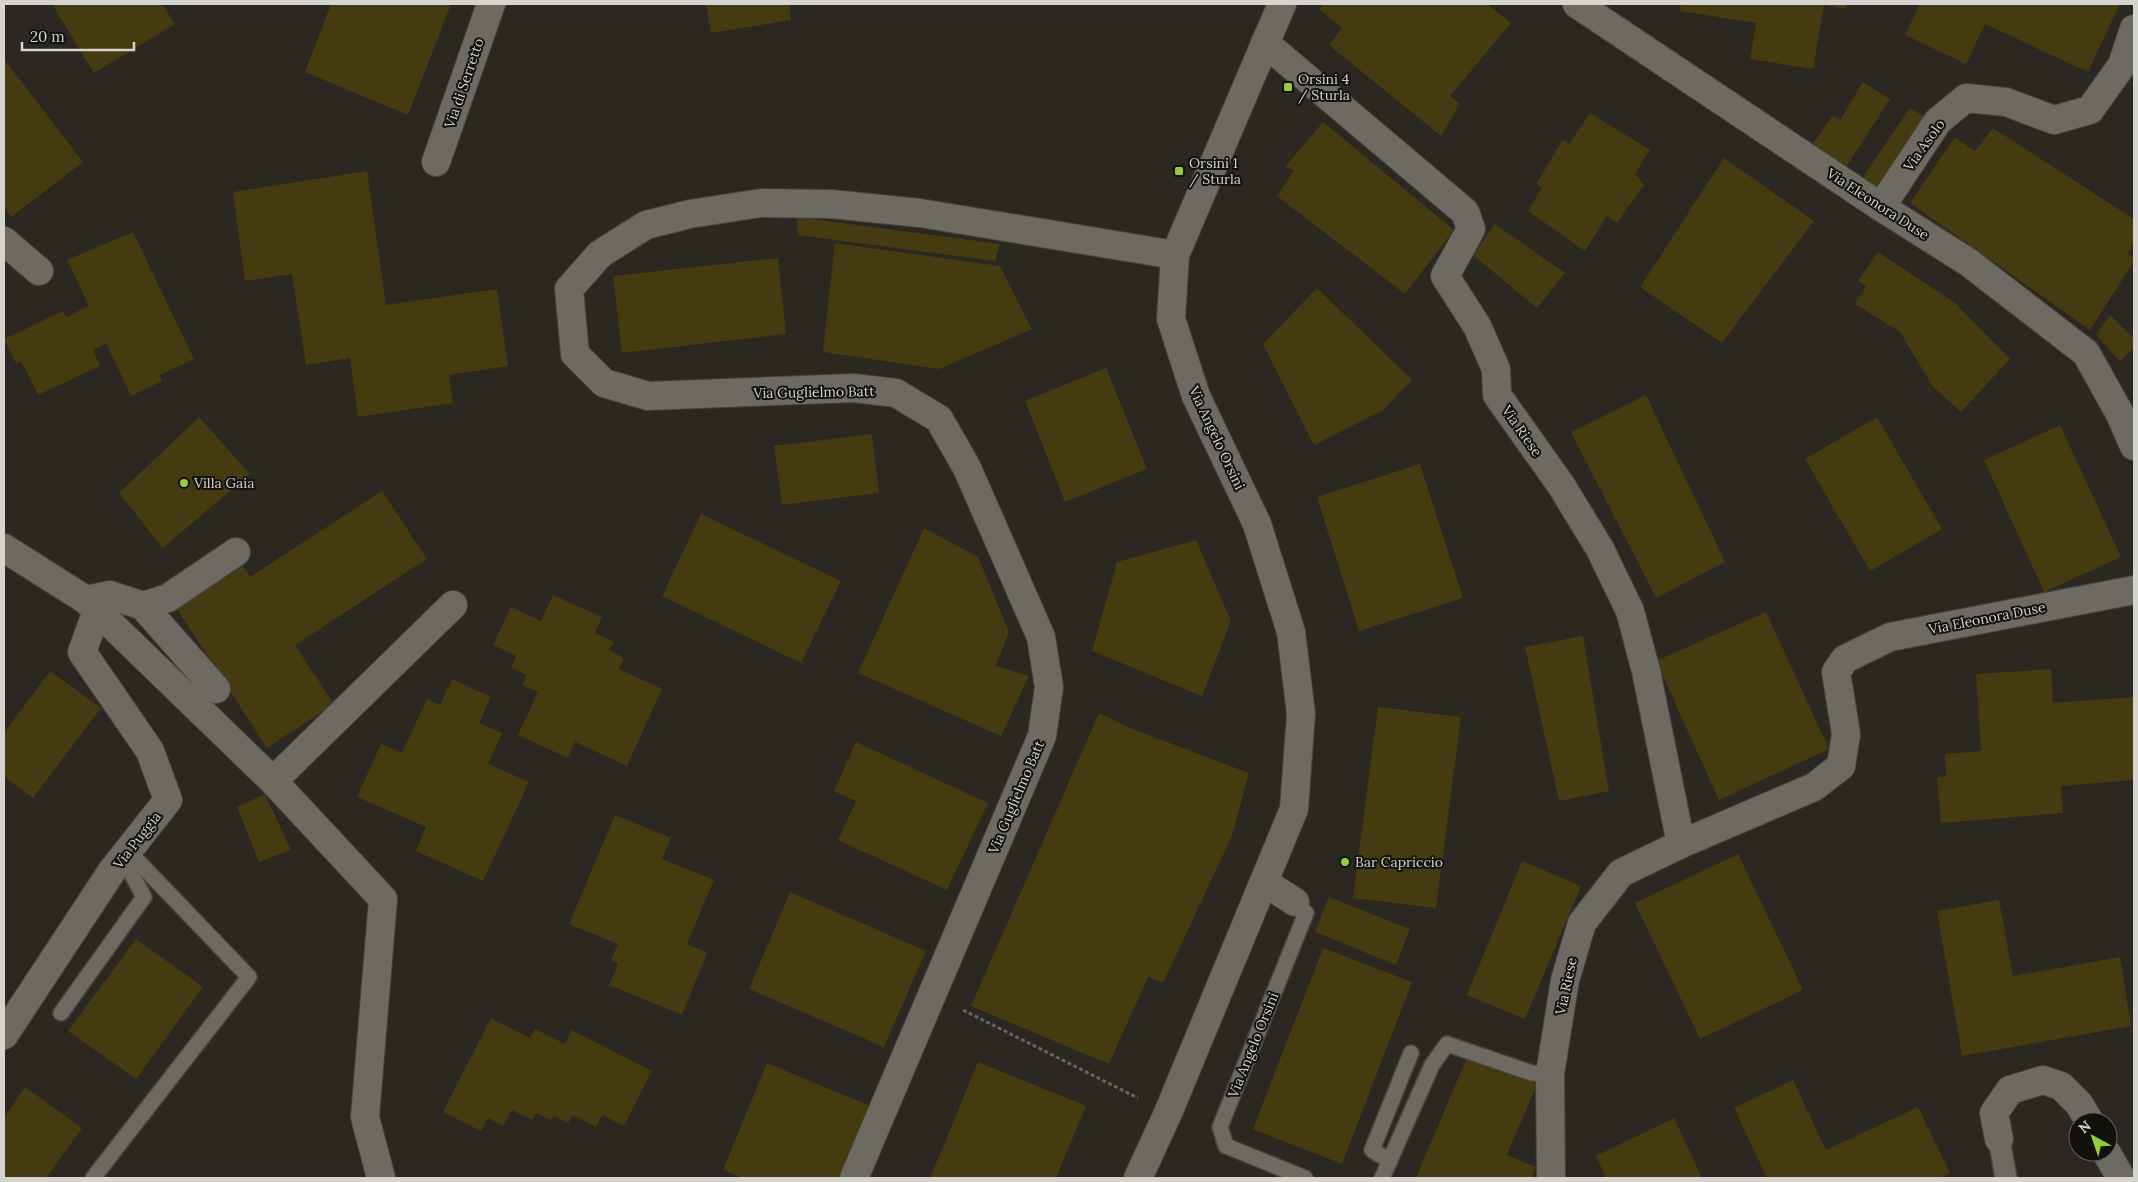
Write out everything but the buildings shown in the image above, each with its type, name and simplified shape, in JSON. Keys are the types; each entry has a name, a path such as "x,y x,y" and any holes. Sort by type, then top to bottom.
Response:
{"street":[{"name":"Via di Serretto","path":"436,162 491,4"},
{"name":"Via Angelo Orsini","path":"1138,1178 1168,1113 1294,809 1301,714 1291,632 1257,524 1196,396 1171,319 1176,255 1282,4"},
{"name":"Via Eleonora Duse","path":"1577,4 1881,207 1968,262 2086,353 2120,414 2134,446"},
{"name":"Via Asolo","path":"1881,207 1938,121 1966,98 2006,102 2054,120 2090,110 2122,65 2134,28"},
{"name":"Via Riese","path":"1265,43 1465,212 1471,229 1446,276 1477,326 1489,352 1496,369 1497,396 1561,485 1596,541 1630,610 1646,671 1681,844"},
{"name":"Via Guglielmo Batt","path":"854,1178 1042,736 1049,688 1041,637 967,468 939,419 896,392 854,388 648,396 604,383 575,354 569,289 600,254 646,225 690,214 761,204 831,204 920,214 1176,255"},
{"path":"4,241 39,271"},
{"path":"4,548 91,606 272,780 383,899 365,1117 381,1178"},
{"path":"143,606 168,598 236,552"},
{"name":"Via Eleonora Duse","path":"1844,659 1890,637 2134,590"},
{"path":"91,606 110,595 143,606 216,689"},
{"path":"272,780 453,605"},
{"name":"Via Puggia","path":"4,1035 126,854 168,800 150,751 82,652 91,606"},
{"name":"Via Riese","path":"1551,1178 1550,1074 1565,980 1582,923 1621,873 1681,844 1814,787 1841,766 1846,734 1836,672 1844,659"},
{"name":"Via Angelo Orsini","path":"1264,882 1295,902"},
{"path":"2006,1178 1994,1113 2010,1090 2043,1080 2061,1086 2079,1104 2084,1112"},
{"path":"2112,1162 2121,1178"}],"lane":[{"path":"61,1013 144,897 126,854"},
{"path":"93,1178 249,977 126,854"},
{"name":"Via Angelo Orsini","path":"1295,902 1306,913 1220,1127 1226,1146 1305,1178"},
{"path":"1382,1178 1432,1065 1447,1044 1532,1073 1550,1074"},
{"path":"1390,1161 1372,1150 1411,1053"}],"path":[{"path":"933,996 1139,1098"}],"place":[{"name":"Orsini 4 / Sturla","path":"1288,87"},
{"name":"Orsini 1 / Sturla","path":"1179,171"},
{"name":"Villa Gaia","path":"184,483"},
{"name":"Bar Capriccio","path":"1345,862"}]}
